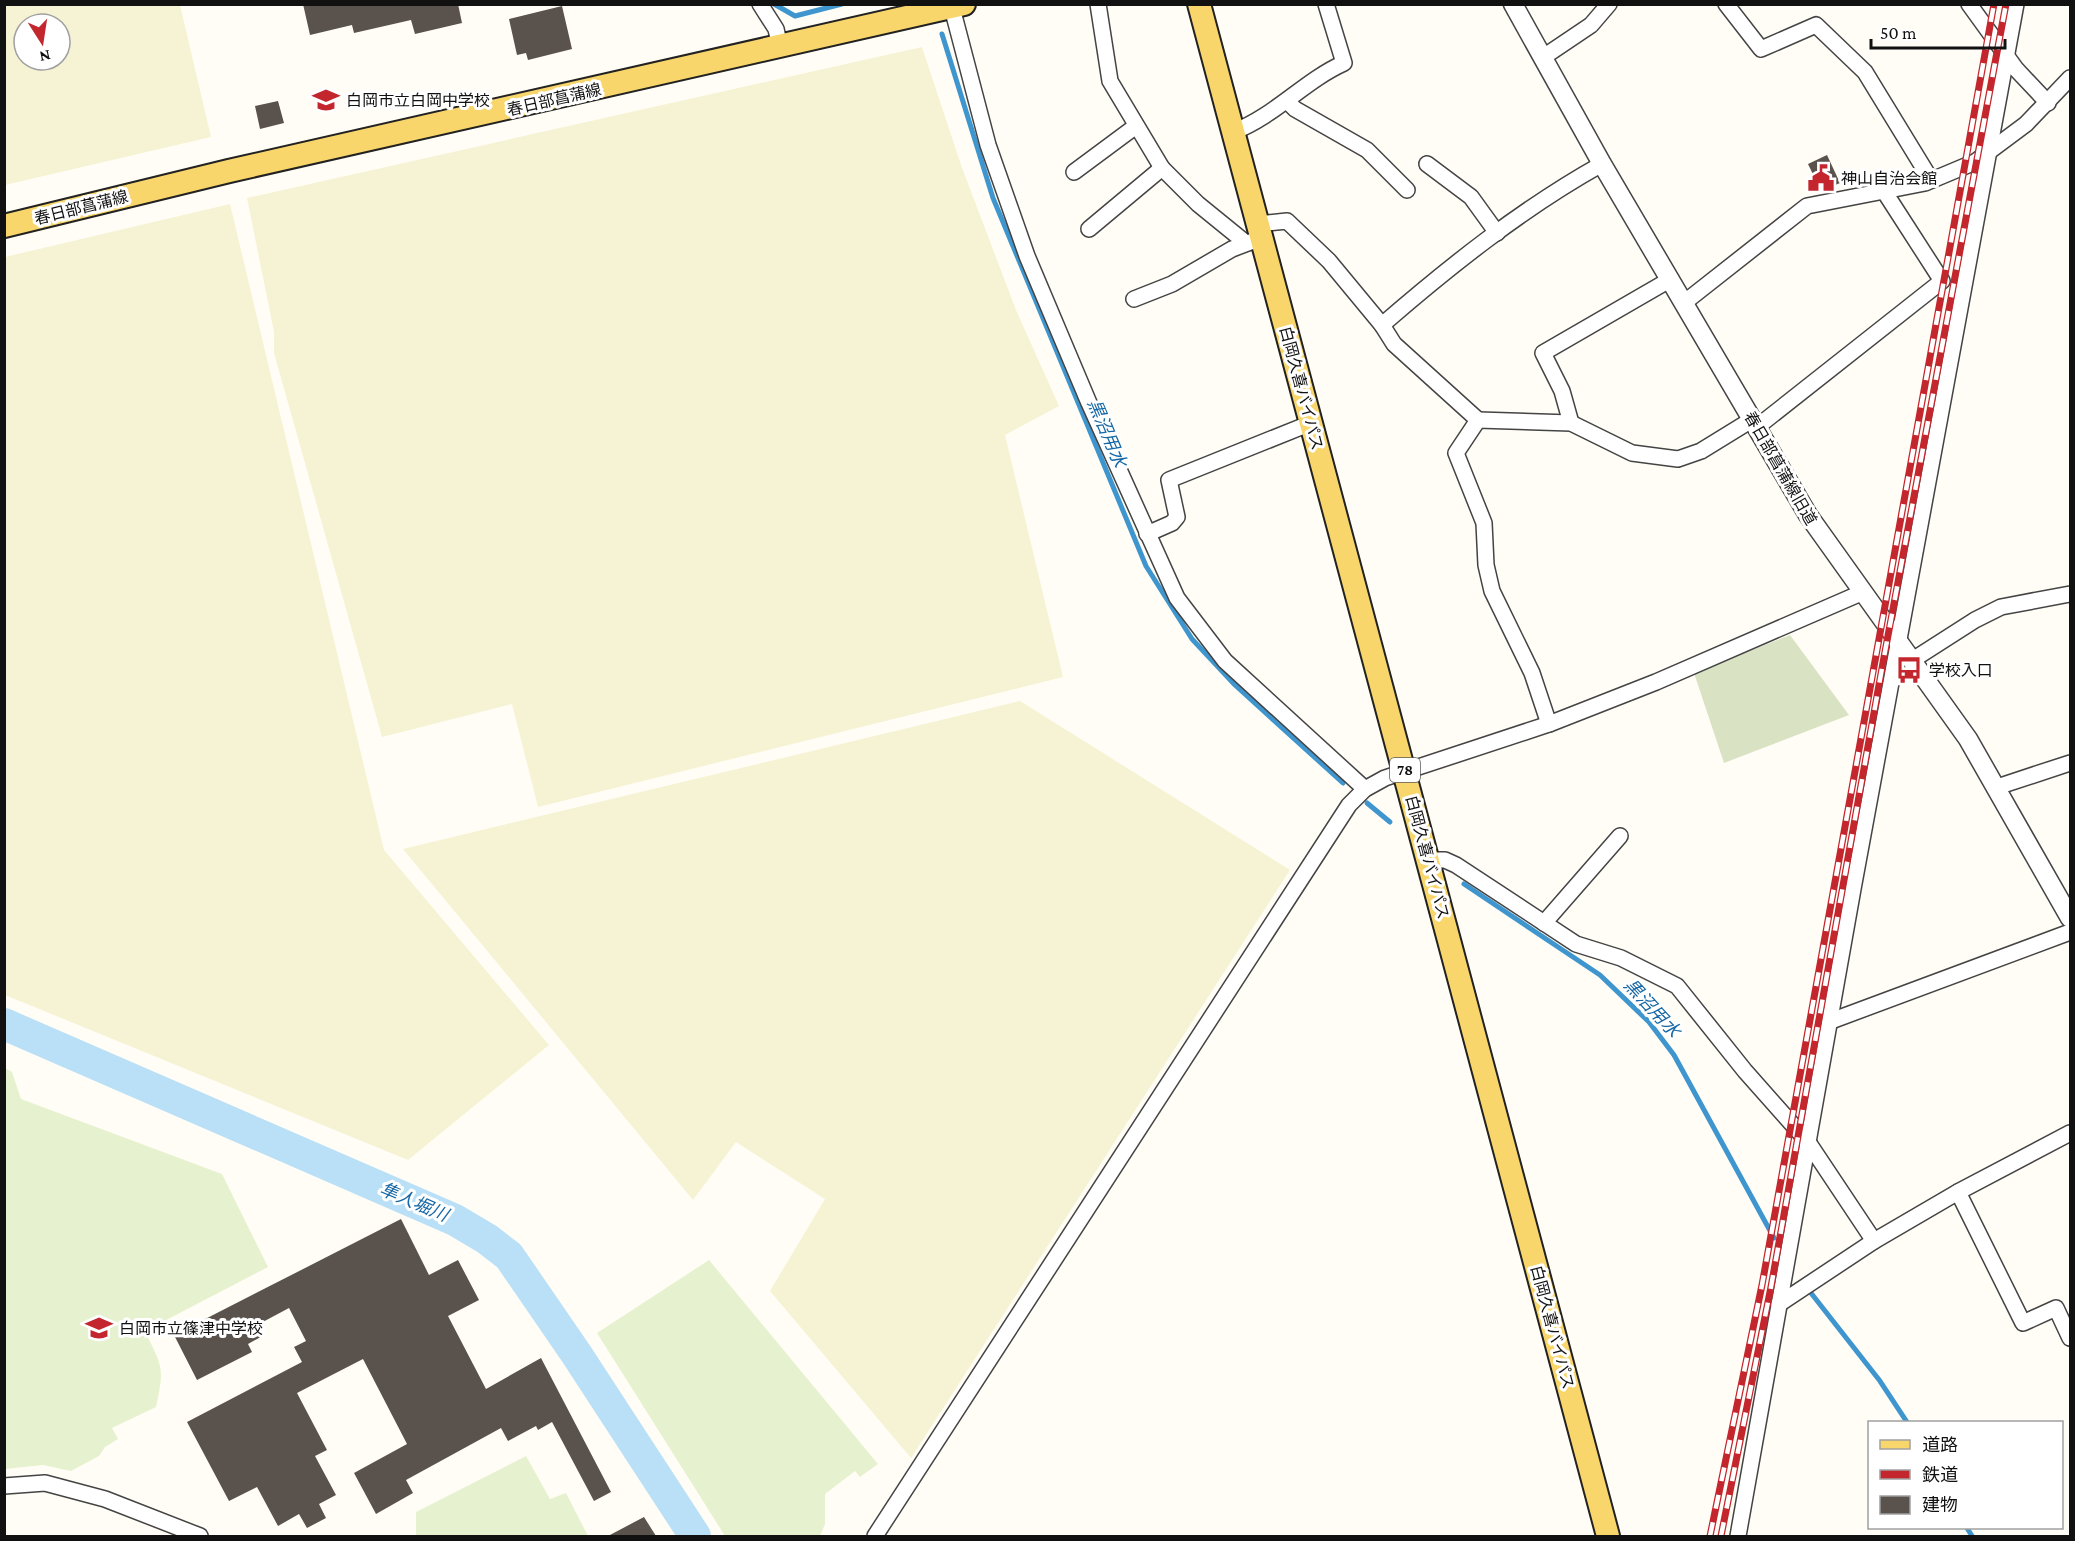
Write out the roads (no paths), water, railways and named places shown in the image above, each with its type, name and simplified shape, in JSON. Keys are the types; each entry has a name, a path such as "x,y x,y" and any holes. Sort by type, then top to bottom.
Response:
{"main road":[{"name":"白岡久喜バイパス","path":"1199,4 1233,132 1255,236 1311,423 1608,1536"},
{"name":"春日部菖蒲線","path":"4,226 230,171 780,47 955,5"}],"street":[{"path":"760,4 776,29 780,47"},
{"path":"1098,4 1110,81 1162,168 1198,204 1255,236"},
{"path":"1233,132 1253,124 1324,72 1344,63 1326,4"},
{"name":"春日部菖蒲線旧道","path":"1513,4 1602,164 1808,514 1861,593 1947,708 1997,787 2070,918"},
{"path":"1542,58 1591,25 1609,4"},
{"path":"1726,4 1761,49 1816,25 1865,72 1931,180"},
{"path":"1969,4 2007,56 2048,103"},
{"path":"1738,1536 2016,4"},
{"path":"955,5 988,146 1027,256 1177,598 1225,661 1365,789"},
{"path":"1685,302 1807,206 1931,180 1975,162 2026,124 2068,88"},
{"path":"1287,101 1295,109 1367,150 1407,190"},
{"path":"1074,172 1136,126"},
{"path":"1426,164 1471,197 1497,233"},
{"path":"1382,325 1436,278 1497,233 1602,164"},
{"path":"1089,229 1162,168"},
{"path":"1134,298 1172,284 1255,236 1287,221 1329,261 1382,325 1394,344 1478,420 1571,423 1632,453 1678,459 1701,452 1755,423 1942,281 1884,191"},
{"path":"1571,423 1562,391 1543,353 1671,279"},
{"path":"1478,420 1456,453 1484,523 1486,565 1492,591 1532,673 1549,724"},
{"path":"1147,534 1172,524 1176,517 1169,480 1311,423"},
{"path":"875,1536 1349,805 1365,789 1405,771 1549,724 1656,682 1861,593"},
{"path":"1911,661 1975,620 2001,607 2070,594"},
{"path":"1997,787 2070,763"},
{"path":"1544,923 1620,836"},
{"path":"1429,860 1445,860 1456,865 1576,944 1621,958 1677,986 1745,1071 1808,1142 1874,1241"},
{"path":"1830,1021 2070,932"},
{"path":"1779,1304 1874,1241 1958,1191 2070,1133"},
{"path":"1958,1191 2023,1323 2056,1308 2070,1338"},
{"path":"4,1486 45,1484 105,1499 200,1536"}],"waterway":[{"path":"774,4 795,16 842,4"},
{"name":"黒沼用水","path":"942,34 993,198 1146,566 1192,639 1235,685 1343,783"},
{"name":"黒沼用水","path":"1367,803 1390,822"},
{"name":"黒沼用水","path":"1464,884 1600,975 1649,1022 1674,1055 1774,1238"},
{"name":"隼人堀川","path":"4,1024 455,1220 487,1239 509,1256 577,1355 695,1536"},
{"name":"黒沼用水","path":"1811,1293 1880,1381 1906,1421"},
{"name":"黒沼用水","path":"1968,1529 1972,1536"}],"railway":[{"path":"1710,1536 1762,1285 1994,4"},
{"path":"1721,1536 1771,1287 1884,657 2006,4"}],"place":[{"name":"白岡市立白岡中学校","path":"326,100"},
{"name":"神山自治会館","path":"1821,178"},
{"name":"学校入口","path":"1909,670"},
{"name":"白岡市立篠津中学校","path":"99,1328"}]}
